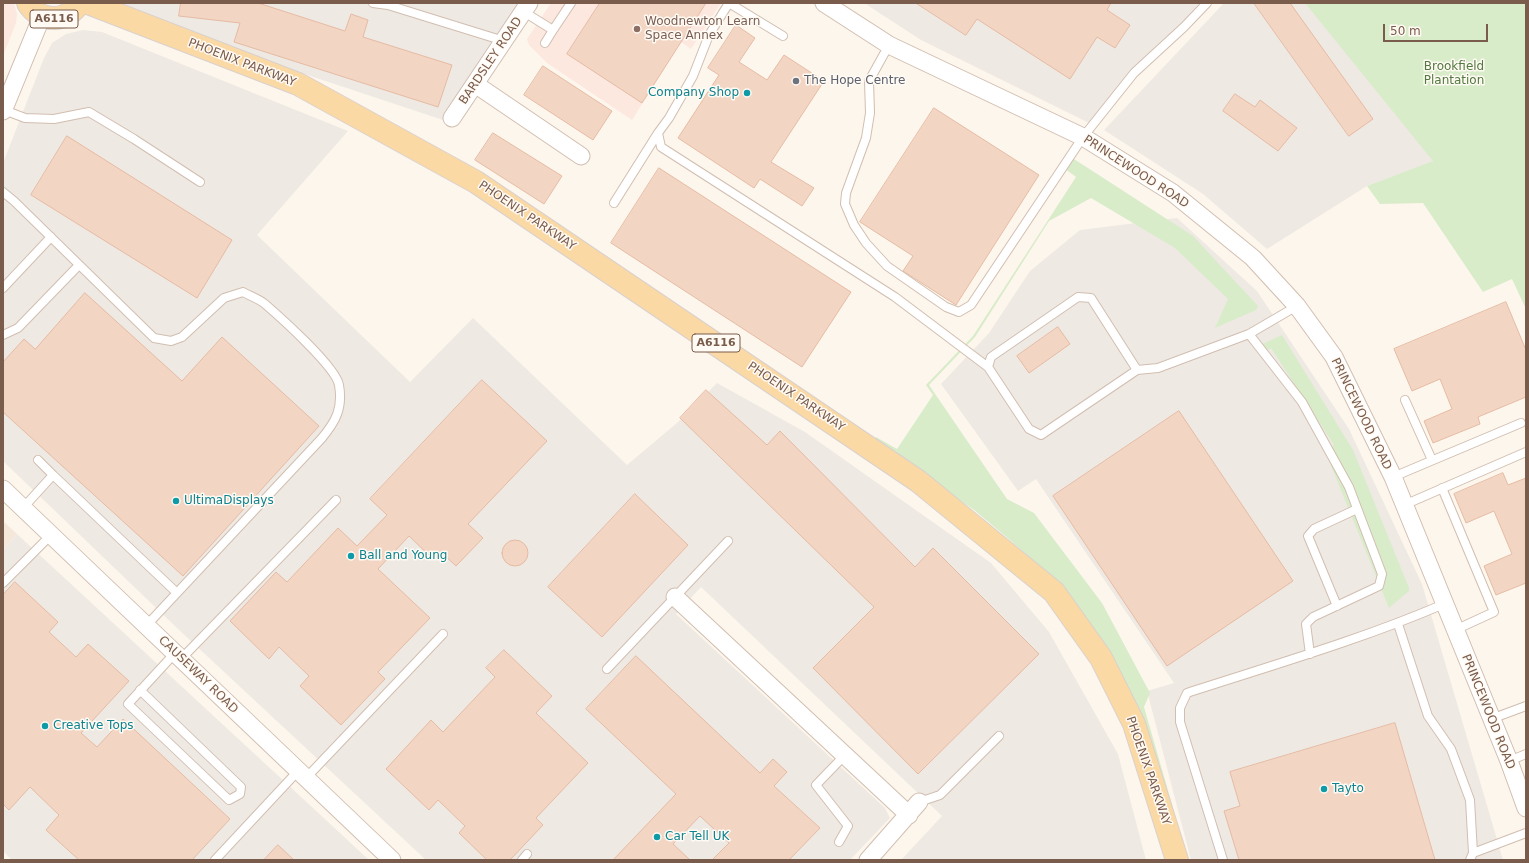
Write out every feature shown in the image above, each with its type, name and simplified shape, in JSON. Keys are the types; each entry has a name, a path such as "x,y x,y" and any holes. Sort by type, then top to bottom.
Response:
{"main road":[{"name":"A6116","path":"35,10 51,19 60,18 69,14 79,3"},
{"name":"PHOENIX PARKWAY","path":"88,3 298,84 476,182 918,481 1054,592 1101,658 1134,724 1177,860"}],"street":[{"name":"PRINCEWOOD ROAD","path":"824,3 889,45 1083,137 1173,193 1253,258 1297,306 1334,358 1393,477 1509,761 1526,808"},
{"name":"BARDSLEY ROAD","path":"452,118 526,7"},
{"path":"3,111 35,10"},
{"path":"475,84 580,156"},
{"name":"CAUSEWAY ROAD","path":"3,489 392,860"},
{"path":"675,597 909,815"},
{"path":"868,860 919,802"}],"lane":[{"path":"373,3 388,5 504,41"},
{"path":"545,43 571,3"},
{"path":"614,203 669,118 693,76 709,35 729,3 783,36"},
{"path":"889,45 869,80 870,113 866,138 846,193 845,204 854,225 866,243 887,266 952,311 958,312 971,305 1083,137 1134,73 1184,27 1206,3"},
{"path":"526,7 553,30"},
{"path":"3,111 25,118 47,119 89,112 200,182"},
{"path":"658,133 661,147 896,297 988,367 1030,429 1041,435 1137,370 1158,368 1250,334 1297,306"},
{"path":"3,192 154,338 171,341 182,337 224,298 243,292 264,303 327,365 339,383 341,402 335,422 322,438 146,626"},
{"path":"3,288 51,237"},
{"path":"3,335 18,328 79,265"},
{"path":"988,367 992,357 1078,297 1091,298 1137,370"},
{"path":"1250,334 1302,402 1349,487 1382,574 1379,586 1313,617 1306,624 1310,654"},
{"path":"1405,400 1432,460"},
{"path":"1393,477 1520,423"},
{"path":"1404,505 1526,452"},
{"path":"38,460 177,593"},
{"path":"23,508 53,475"},
{"path":"1442,488 1494,612 1455,630"},
{"path":"140,690 241,787 240,794 229,800 128,704 140,690 178,656 336,500"},
{"path":"1337,606 1308,536 1314,529 1357,509"},
{"path":"3,583 51,535"},
{"path":"607,669 728,541"},
{"path":"1223,860 1180,722 1180,708 1187,693 1398,624 1444,604"},
{"path":"1398,624 1428,716 1451,750 1470,800 1472,856 1526,833"},
{"path":"215,860 443,634"},
{"path":"1491,719 1526,706"},
{"path":"919,802 940,795 999,736"},
{"path":"1509,761 1526,754"},
{"path":"839,842 848,826 816,786 844,756"}],"shaded area":[{"path":"3,3 14,3 17,14 16,23 3,56"},
{"path":"119,3 519,3 443,120 223,47"},
{"name":"Woodnewton Learn Space Annex","path":"551,3 721,3 691,49 681,42 632,120 547,63 529,45 527,39"},
{"path":"864,3 1200,3 1185,21 1133,68 1089,123 921,40"},
{"path":"1224,3 1311,3 1434,161 1367,186 1267,249 1203,194 1104,130"},
{"path":"83,30 102,32 348,131 257,235 410,382 473,318 627,465 678,422 717,383 805,432 991,563 1049,632 1118,754 1146,860 901,860 942,816 701,587 676,614 885,808 890,818 850,860 426,860 178,629 3,461 3,163 44,58 52,43 66,34"},
{"path":"1177,218 1257,291 1349,429 1422,584 1503,860 1191,860 1147,691 1174,683 1036,479 1018,491 941,384 989,333 1030,271 1080,230"},
{"path":"3,521 17,534 3,550"},
{"path":"17,534 369,860 12,860 3,851 3,550"}],"green space":[{"name":"Brookfield Plantation","path":"1305,3 1526,3 1526,309 1512,279 1483,292 1423,203 1380,204 1367,186 1433,161"},
{"path":"1074,159 1193,236 1258,306 1256,310 1215,328 1228,299 1175,248 1091,198 1049,221 975,337 929,385 1007,499 1034,513 1102,603 1150,693 1144,707 1188,860 1179,860 1154,771 1047,573 974,510 875,441 876,437 897,449 933,395 926,385 973,336 1076,177 1064,168 1067,163"},
{"path":"1282,335 1353,450 1409,588 1409,591 1389,608 1325,451 1334,445 1271,348 1263,354 1260,345"}],"building":[{"path":"181,3 258,3 345,31 351,14 368,20 363,37 452,65 438,107 234,42 240,23 179,16"},
{"name":"Woodnewton Learn Space Annex","path":"600,3 706,3 642,103 567,54"},
{"path":"916,3 1111,3 1107,10 1130,25 1115,48 1097,37 1070,79 977,19 966,35"},
{"path":"1254,3 1290,3 1373,119 1349,136"},
{"name":"Company Shop","path":"736,25 755,38 739,62 767,80 784,55 824,81 771,162 814,188 802,206 760,179 754,188 678,138 719,75 708,68"},
{"path":"543,66 612,111 593,140 524,95"},
{"path":"1235,94 1255,107 1260,100 1297,128 1278,151 1223,111"},
{"path":"934,108 1039,175 956,305 903,271 913,256 860,222"},
{"path":"493,133 562,176 544,204 475,160"},
{"path":"67,136 232,240 197,298 31,195"},
{"path":"659,168 851,292 802,367 611,243"},
{"name":"UltimaDisplays","path":"85,293 182,381 222,337 319,426 183,576 3,412 3,362 24,339 35,349"},
{"path":"1506,302 1526,350 1526,397 1478,417 1480,424 1433,443 1424,421 1452,409 1440,379 1412,391 1394,349"},
{"path":"1058,327 1070,344 1029,373 1017,356"},
{"name":"Ball and Young","path":"482,380 547,441 468,524 483,538 456,566 441,552 434,560 409,536 378,569 430,618 378,672 385,679 341,725 300,686 309,676 279,647 269,659 230,621 276,572 287,582 338,528 357,546 387,515 370,499"},
{"path":"706,390 767,445 780,431 915,567 933,548 1039,654 918,774 813,668 874,607 680,418"},
{"path":"1179,411 1293,581 1167,666 1053,496"},
{"path":"1503,473 1508,485 1526,478 1526,583 1496,595 1484,566 1512,554 1494,511 1466,523 1454,494"},
{"path":"635,494 688,545 602,637 548,587"},
{"path":"515,540 524,544 528,553 524,562 515,566 506,562 502,553 506,544"},
{"name":"Creative Tops","path":"15,582 58,622 49,632 76,657 88,644 129,681 81,733 97,747 123,719 230,819 192,860 79,860 46,830 59,815 30,787 9,810 3,804 3,595"},
{"path":"504,650 552,696 536,713 588,763 536,818 543,825 510,860 487,860 459,833 465,826 438,800 429,810 386,769 431,720 443,732 495,677 486,668"},
{"path":"636,656 760,773 773,759 787,772 774,786 820,828 789,860 712,860 729,843 700,816 673,844 690,860 613,860 676,794 586,709"},
{"name":"Tayto","path":"1395,723 1435,860 1239,860 1224,811 1240,806 1230,772"},
{"path":"278,845 294,860 264,860"}],"place":[{"name":"Woodnewton Learn Space Annex","path":"637,29"},
{"name":"The Hope Centre","path":"796,81"},
{"name":"Company Shop","path":"747,93"},
{"name":"UltimaDisplays","path":"176,501"},
{"name":"Ball and Young","path":"351,556"},
{"name":"Creative Tops","path":"45,726"},
{"name":"Tayto","path":"1324,789"},
{"name":"Car Tell UK","path":"657,837"}]}
